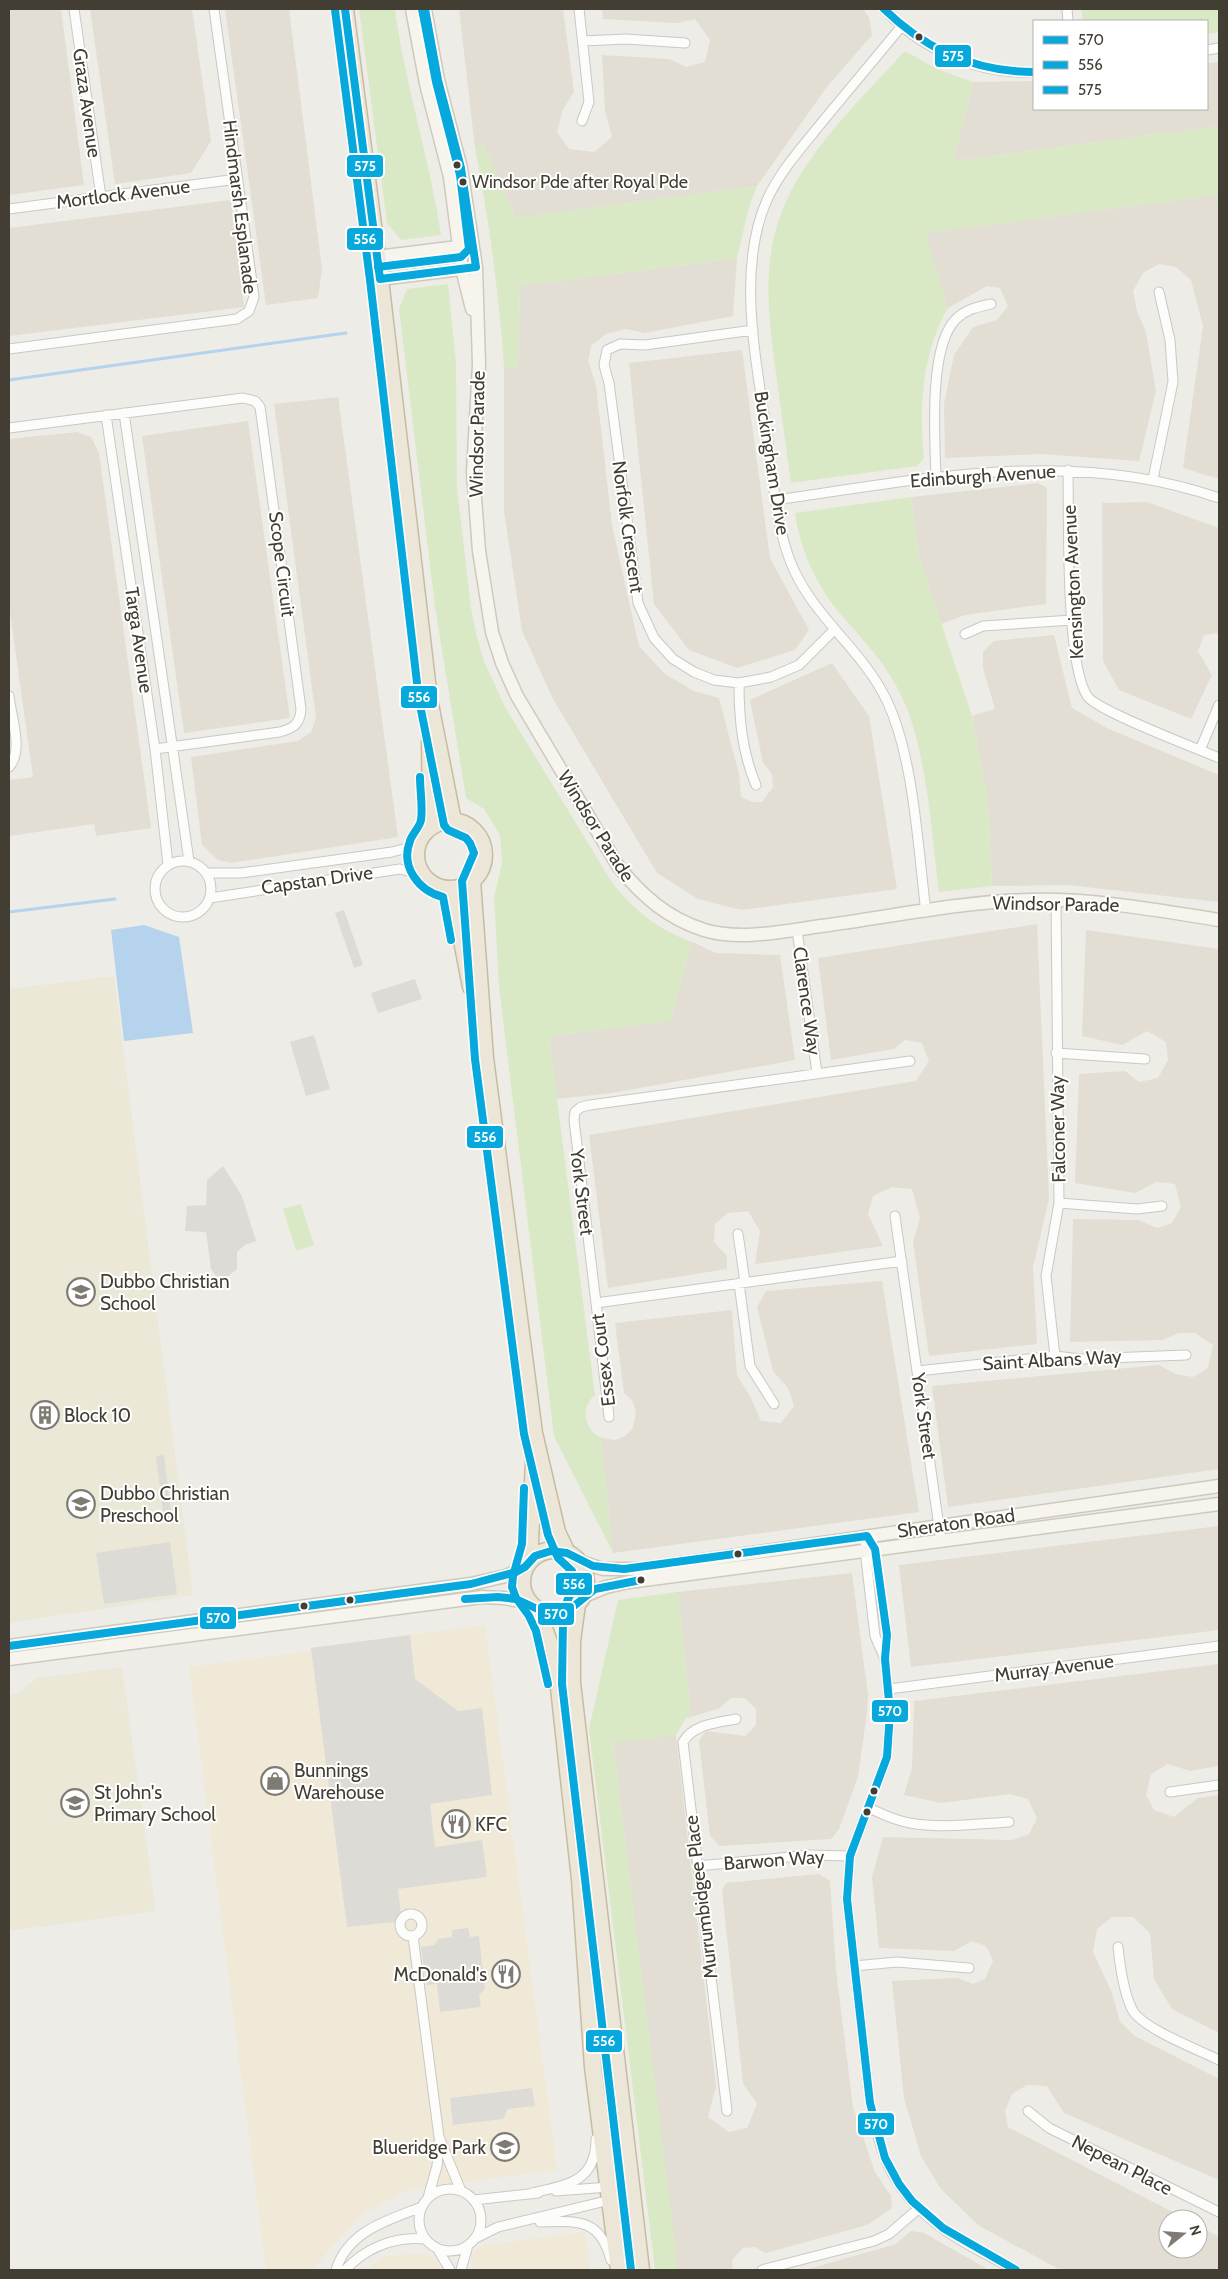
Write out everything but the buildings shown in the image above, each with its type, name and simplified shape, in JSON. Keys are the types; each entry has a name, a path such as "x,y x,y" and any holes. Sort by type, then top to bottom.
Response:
{"highway":[{"path":"337,9 361,207 377,257"},
{"path":"345,9 380,279 429,699 453,821"},
{"path":"429,699 431,826"},
{"path":"453,821 464,824 474,830 481,839 484,850 484,862 480,872 472,881 452,889 441,887 424,875 416,856 423,834 431,826 453,821"},
{"path":"472,881 485,1058 534,1433 557,1532 585,1577 572,1641 572,1683 618,2088 641,2270"},
{"path":"452,889 485,1058"},
{"path":"534,1433 534,1502 527,1564 522,1584 534,1606 553,1653 560,1698 580,1879 594,2068 612,2193 619,2270"},
{"path":"527,1564 535,1556 551,1551 571,1557"},
{"path":"534,1606 558,1614 579,1601"},
{"path":"612,2193 620,2179 618,2088"},
{"path":"612,2193 623,2204 637,2270"}],"street":[{"name":"Graza Avenue","path":"74,9 101,197"},
{"name":"Hindmarsh Esplanade","path":"9,349 237,319 244,316 252,305 254,297 214,9"},
{"name":"Windsor Parade","path":"412,9 426,84 450,177 462,269 478,330"},
{"name":"Windsor Parade","path":"425,9 438,80 461,168 474,245 479,364 474,472 479,551 492,632 502,663 517,696 618,866 636,889 657,907 683,922 706,930 734,934 797,930 990,902 1056,900 1128,905 1219,920"},
{"path":"579,9 589,102 582,121"},
{"path":"884,9 901,27 945,54 970,64 1019,73 1033,72"},
{"name":"Buckingham Drive","path":"901,27 786,167 766,201 754,243 751,286 753,330 782,536 794,570 810,599 871,674 887,701 899,734 908,772 926,912"},
{"path":"583,42 626,39 685,43"},
{"name":"Mortlock Avenue","path":"9,209 237,179"},
{"path":"377,257 474,245"},
{"path":"380,279 476,267"},
{"path":"1153,479 1173,382 1170,340 1160,292"},
{"path":"936,478 935,391 945,342 955,320 971,308 991,304"},
{"name":"Norfolk Crescent","path":"753,330 645,345 620,344 607,350 604,365 609,383 638,603 654,638 673,659 694,672 714,680 738,683 770,677 799,665 834,630"},
{"name":"Scope Circuit","path":"115,414 243,398 255,401 262,415 301,710 300,719 295,726 280,732 155,749"},
{"path":"9,428 115,414"},
{"name":"Targa Avenue","path":"115,414 174,746 189,861"},
{"name":"Targa Avenue","path":"115,414 168,864"},
{"name":"Edinburgh Avenue","path":"776,500 995,471 1068,470 1153,479 1219,498"},
{"name":"Kensington Avenue","path":"1068,470 1072,620 1078,671 1088,697 1109,711 1219,758"},
{"path":"966,634 983,626 1072,620"},
{"path":"738,683 742,743 756,785"},
{"path":"9,696 16,750 15,760 9,767"},
{"path":"1200,750 1219,705"},
{"name":"Capstan Drive","path":"206,873 241,873 392,852 418,845"},
{"path":"182,860 189,861 196,863 206,873 210,881 210,898 206,905 194,915 179,917 165,911 159,905 154,891 157,876 168,864 182,860"},
{"name":"Capstan Drive","path":"210,898 400,868 424,875"},
{"name":"Falconer Way","path":"1056,900 1056,1053 1059,1203 1046,1276 1056,1356"},
{"name":"Clarence Way","path":"797,930 817,1073"},
{"path":"1056,1053 1145,1058"},
{"name":"York Street","path":"596,1303 574,1129 575,1112 581,1107 910,1061"},
{"path":"1059,1203 1137,1209 1162,1206"},
{"name":"York Street","path":"895,1216 941,1541"},
{"path":"738,1234 750,1366 774,1404"},
{"path":"596,1303 902,1261"},
{"name":"Essex Court","path":"596,1303 609,1417"},
{"name":"Saint Albans Way","path":"918,1371 1056,1356 1081,1359 1186,1355"},
{"name":"Sheraton Road","path":"571,1557 603,1568 640,1568 1219,1486"},
{"name":"Sheraton Road","path":"579,1601 606,1587 629,1582 1219,1504"},
{"path":"868,1536 886,1635 885,1659 890,1690 890,1733 887,1757 858,1830 850,1856 847,1899 870,2103 878,2136 889,2166 903,2190 918,2209 937,2226 959,2240 1016,2270"},
{"path":"9,1659 368,1604 506,1576 527,1564"},
{"path":"9,1646 368,1604 504,1598 534,1606"},
{"name":"Murray Avenue","path":"890,1690 1219,1646"},
{"name":"Murrumbidgee Place","path":"727,2111 683,1742 689,1733 698,1727 736,1719"},
{"path":"1170,1792 1219,1785"},
{"path":"868,1808 895,1819 915,1824 942,1826 1008,1822"},
{"name":"Barwon Way","path":"698,1866 809,1855 850,1856"},
{"path":"413,1936 439,2137 437,2166 428,2198 422,2207 419,2222 426,2239 437,2248 450,2270"},
{"path":"1118,1948 1121,1972 1133,2011 1147,2025 1219,2060"},
{"path":"854,1966 897,1962 969,1968"},
{"path":"532,2193 572,2182 586,2173 591,2166 596,2149 594,2068"},
{"name":"Nepean Place","path":"1028,2111 1049,2128 1219,2212"},
{"path":"439,2137 461,2191"},
{"path":"428,2198 443,2190 461,2191 474,2200 481,2219 478,2232 471,2242 461,2270"},
{"path":"474,2200 532,2193 612,2193"},
{"path":"437,2248 454,2251 498,2227 525,2222 612,2193"},
{"path":"336,2270 345,2250 365,2231 422,2207"},
{"path":"762,2270 874,2240 889,2234 918,2209"},
{"path":"525,2222 575,2222 590,2226 604,2240 614,2270"},
{"path":"345,2270 354,2261 378,2246 411,2238 426,2239"}],"shaded area":[{"path":"9,9 61,9 84,185 9,195"},
{"path":"90,9 192,9 211,141 191,173 115,184"},
{"path":"225,9 289,9 322,269 318,298 266,305"},
{"path":"459,9 563,9 574,92 563,109 557,132 569,149 594,152 612,137 605,110 602,55 669,59 686,67 705,62 710,40 695,19 678,23 603,19 602,9 863,9 869,17 872,35 826,88 757,186 516,218 484,145 475,148"},
{"path":"1219,62 1219,126 953,161 973,82 1033,81 1033,110 1208,110 1208,63"},
{"path":"1219,195 1219,479 1183,468 1203,326 1191,280 1176,267 1159,264 1143,273 1133,291 1137,311 1146,332 1156,391 1139,461 1041,454 945,458 944,404 954,355 973,327 997,320 1008,306 1000,288 987,286 948,308 924,233"},
{"path":"231,200 244,307 9,336 9,228"},
{"path":"737,258 733,316 645,333 626,329 606,334 591,346 588,361 596,385 612,525 639,646 665,674 694,691 719,698 739,774 741,797 753,802 762,802 773,787 772,774 763,763 750,700 832,663 869,716 897,889 741,910 698,899 657,873 553,699 522,631 504,511 504,367 518,367 520,286"},
{"path":"742,350 770,558 809,630 795,650 737,668 689,650 654,604 629,363"},
{"path":"338,397 398,837 231,863 218,860 202,845 191,757 298,741 311,732 316,718 274,404"},
{"path":"248,421 290,718 184,733 142,436"},
{"path":"77,432 91,437 99,453 151,828 96,836 94,824 9,836 9,780 33,777 9,605 9,439"},
{"path":"1038,483 1047,488 1046,604 965,615 941,624 919,556 911,497"},
{"path":"1147,502 1219,528 1219,633 1204,635 1198,651 1212,675 1191,719 1119,690 1103,661 1102,503"},
{"path":"1054,635 1072,708 1107,728 1219,775 1219,902 1068,885 992,886 988,801 972,716 995,709 983,668 983,652 994,641"},
{"path":"344,910 363,965 354,968 335,913"},
{"path":"1037,924 1049,1199 1033,1268 1037,1344 929,1356 913,1242 920,1218 912,1189 892,1187 873,1196 868,1214 883,1246 755,1264 760,1231 748,1211 728,1213 715,1224 714,1242 727,1256 727,1269 608,1288 589,1135 916,1081 929,1061 922,1043 905,1040 894,1049 831,1060 818,958"},
{"path":"1086,930 1219,949 1219,1469 948,1507 932,1386 1159,1365 1175,1374 1193,1377 1208,1368 1213,1345 1195,1333 1179,1333 1162,1340 1070,1342 1073,1219 1138,1220 1157,1228 1172,1223 1181,1207 1175,1184 1156,1182 1135,1193 1075,1183 1079,1074 1125,1071 1139,1082 1158,1078 1168,1060 1166,1042 1147,1031 1122,1045 1082,1036"},
{"path":"692,942 716,953 780,955 795,1060 612,1093 557,1099 549,1036 670,1021"},
{"name":"Dubbo Christian School","path":"114,976 193,1595 9,1623 9,989"},
{"path":"415,979 422,999 378,1013 371,993"},
{"path":"314,1035 330,1089 306,1096 290,1042"},
{"path":"223,1166 242,1196 256,1241 245,1245 237,1252 237,1269 227,1277 217,1277 211,1269 206,1232 185,1231 187,1206 206,1205 207,1180"},
{"path":"882,1281 919,1512 613,1553 601,1438 615,1440 625,1436 633,1428 636,1411 632,1400 624,1393 615,1323 732,1310 737,1375 751,1398 761,1421 781,1423 794,1406 788,1388 773,1371 757,1307 766,1291"},
{"path":"164,1455 172,1519 164,1520 156,1456"},
{"path":"1219,1526 1219,1630 911,1667 899,1565"},
{"path":"170,1542 177,1594 104,1604 96,1553"},
{"path":"852,1573 868,1695 858,1777 839,1829 831,1839 720,1846 710,1836 699,1741 706,1731 745,1736 756,1725 756,1709 745,1698 731,1698 720,1708 691,1717 678,1592"},
{"path":"485,1625 557,2170 409,2189 363,2214 311,2270 266,2270 189,1667 310,1651 311,1648"},
{"path":"410,1635 415,1679 458,1711 482,1708 492,1795 430,1804 435,1847 482,1840 487,1877 398,1889 401,1915 395,1922 347,1927 311,1648"},
{"path":"1219,1664 1219,1766 1190,1771 1168,1764 1151,1774 1146,1795 1154,1810 1174,1817 1198,1798 1219,1795 1219,2033 1172,2009 1154,1979 1150,1933 1133,1917 1112,1917 1097,1929 1093,1952 1112,1993 1120,2022 1135,2036 1219,2079 1219,2180 1064,2113 1047,2086 1027,2085 1012,2094 1005,2111 1008,2127 1167,2209 1158,2209 1158,2259 1208,2259 1208,2231 1219,2237 1219,2270 1060,2270 978,2225 941,2189 921,2156 904,2098 892,1981 957,1978 973,1984 985,1979 993,1961 986,1946 972,1941 954,1951 879,1948 872,1877 883,1837 1012,1840 1029,1834 1037,1818 1028,1799 1010,1794 941,1803 904,1795 912,1768 914,1701"},
{"name":"St John's Primary School","path":"122,1667 156,1911 9,1931 9,1695 18,1693 37,1678"},
{"path":"676,1735 716,2086 708,2117 729,2132 747,2128 757,2104 743,2083 722,1891 726,1883 819,1874 830,1881 836,1970 853,2107 875,2172 891,2196 892,2208 867,2225 766,2253 755,2247 743,2248 732,2260 733,2270 677,2270 613,1742"},
{"path":"468,1928 470,1937 479,1936 485,1989 479,1995 481,2007 440,2012 437,1984 427,1985 421,1947 434,1945 438,1939 452,1937 452,1930"},
{"path":"532,2088 535,2106 508,2109 503,2119 453,2125 450,2098"},
{"path":"911,2231 924,2233 989,2270 805,2270 896,2244"},
{"path":"585,2232 590,2270 473,2270 471,2253 484,2245"},
{"path":"423,2253 439,2261 440,2270 368,2270 381,2257"}],"green space":[{"path":"359,9 395,9 399,37 431,178 441,235 401,240 387,223"},
{"path":"1081,9 1219,9 1219,32 1208,34 1208,20 1083,20"},
{"path":"905,51 937,69 973,82 953,161 1219,126 1219,195 925,233 948,308 939,325 933,343 924,381 922,420 924,458 917,466 791,483 770,324 769,276 776,229 784,206 807,164 833,130"},
{"path":"484,145 516,218 757,186 749,207 737,258 520,286 518,368 504,367 493,257 475,148"},
{"path":"448,284 456,362 457,488 471,608 483,659 505,707 613,884 648,919 669,932 692,942 670,1021 549,1036 595,1395 587,1406 586,1418 591,1429 601,1438 613,1553 554,1436 499,987 494,898 502,863 500,835 484,809 466,798 435,607 399,309 407,289"},
{"path":"911,497 919,556 972,716 988,801 992,886 939,892 922,762 908,713 899,691 885,667 826,596 808,562 797,526 795,513"},
{"path":"301,1204 314,1245 296,1251 283,1209"},
{"path":"678,1592 691,1717 686,1718 676,1735 613,1743 678,2270 655,2270 589,1729 618,1600"}],"water":[{"path":"144,925 179,937 193,1033 124,1041 111,930"}],"waterway":[{"path":"9,380 346,333"},
{"path":"9,912 115,899"}],"transit line":[{"name":"575","path":"345,9 380,279 476,267 461,168 438,80 425,9"},
{"name":"556","path":"378,267 461,257 469,249 460,175 436,82 422,9"},
{"name":"575","path":"884,9 917,36 953,56 992,68 1033,72"},
{"name":"556","path":"335,10 370,280 419,700 444,825 448,830 466,838 474,853 462,881 475,1059 524,1434 548,1535 558,1558 572,1571 575,1579 574,1588 567,1601 563,1621 562,1684 631,2270"},
{"name":"556","path":"420,777 421,820 410,841 408,860 410,869 419,884 434,894 443,897 451,940"},
{"name":"556","path":"524,1488 522,1544 513,1576 512,1587 516,1598 529,1616 536,1631 548,1684"},
{"name":"570","path":"9,1646 471,1584 516,1572 525,1567 535,1556 551,1551 567,1553 593,1566 624,1569 867,1536 875,1549 887,1635 885,1659 890,1712 887,1757 850,1856 847,1899 870,2103 885,2158 899,2184 912,2201 943,2228 1016,2270"},
{"name":"570","path":"465,1599 498,1597 516,1599 546,1613 558,1614 569,1610 595,1589 641,1580"}],"place":[{"name":"Windsor Pde after Royal Pde","path":"463,182"},
{"name":"Dubbo Christian School","path":"81,1292"},
{"name":"Block 10","path":"45,1415"},
{"name":"Dubbo Christian Preschool","path":"81,1504"},
{"name":"Bunnings Warehouse","path":"275,1781"},
{"name":"St John's Primary School","path":"75,1803"},
{"name":"KFC","path":"456,1824"},
{"name":"McDonald's","path":"506,1974"},
{"name":"Blueridge Park","path":"505,2147"}]}
